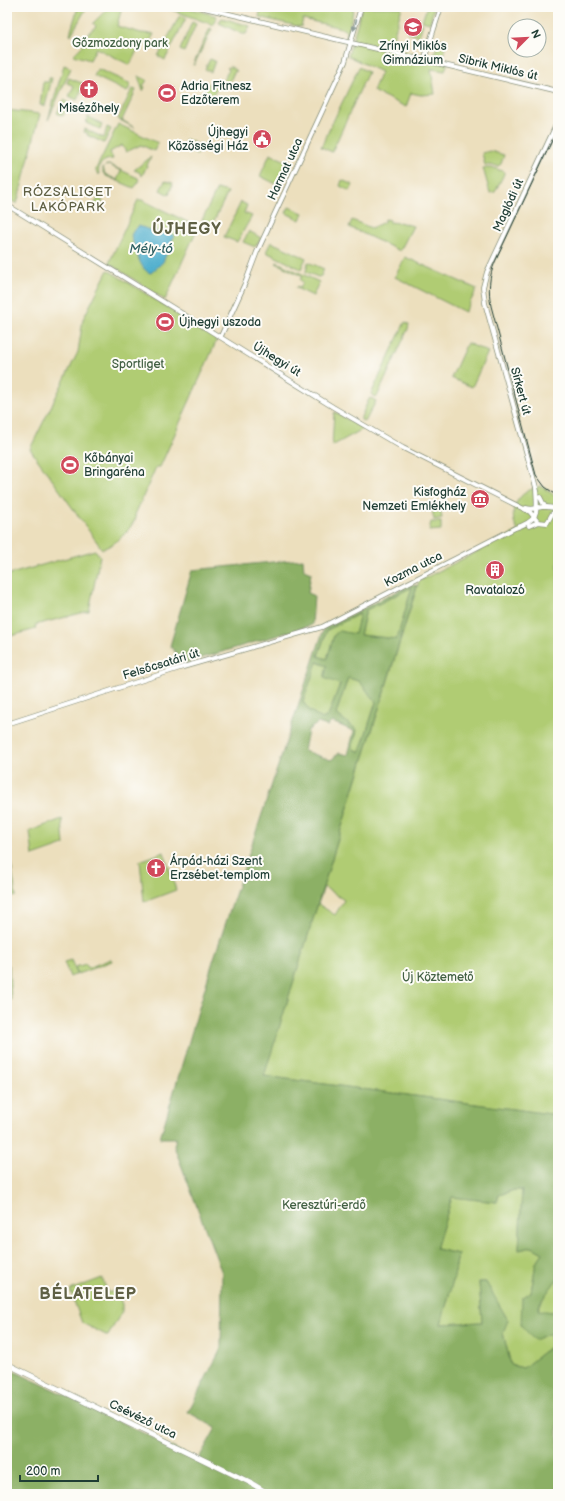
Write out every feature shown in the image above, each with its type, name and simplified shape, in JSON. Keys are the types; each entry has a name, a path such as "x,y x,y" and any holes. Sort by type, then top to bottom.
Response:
{"main road":[{"name":"Csévéző utca","path":"7,1364 202,1459 269,1494"}],"street":[{"name":"Sibrik Miklós út","path":"200,7 558,92"},
{"name":"Harmat utca","path":"221,336 246,281 256,252 337,80 361,7"},
{"path":"424,60 441,7"},
{"name":"Maglódi út","path":"484,299 483,287 487,272 558,121"},
{"name":"Újhegyi út","path":"7,205 403,448 521,507 535,517"},
{"name":"Sírkert út","path":"484,299 536,488 538,509"},
{"name":"Sírkert út","path":"536,488 547,508"},
{"name":"Újhegyi út","path":"521,507 531,510 538,509"},
{"path":"547,508 552,514"},
{"name":"Kozma utca","path":"538,509 558,508"},
{"name":"Kozma utca","path":"514,529 524,528 538,522 543,524 547,523 552,514 558,508"},
{"path":"538,509 535,517 538,522"},
{"name":"Kozma utca","path":"322,627 514,529 529,524 535,517"},
{"name":"Felsőcsatári út","path":"7,724 183,667 322,627"}],"green space":[{"path":"78,7 87,7 71,35 70,34"},
{"name":"Gőzmozdony park","path":"104,7 122,7 117,26 141,33 154,34 148,45 141,42 130,65 96,48 90,60 73,55 86,42 83,38 96,26 93,23 106,10"},
{"path":"173,7 185,7 217,16 213,25 172,10"},
{"path":"261,7 354,7 347,38 346,31 341,28 303,19 301,27 259,17"},
{"path":"362,7 402,7 390,48 448,62 445,71 431,69 435,94 421,95 411,93 406,107 373,91 381,72 348,56"},
{"path":"427,7 434,8 430,23 422,21"},
{"path":"180,15 186,18 165,60 158,56"},
{"path":"222,18 250,26 246,34 242,34 219,23"},
{"path":"412,21 423,24 419,36 408,33"},
{"path":"192,22 196,24 184,52 180,50"},
{"path":"210,28 212,29 193,65"},
{"path":"439,38 447,40 443,58 434,56"},
{"path":"210,59 215,61 211,72 205,69"},
{"path":"64,65 71,68 48,120"},
{"path":"230,66 237,71 234,72 228,86 222,84 229,69 227,68"},
{"path":"359,67 368,72 332,152 321,147"},
{"path":"98,69 131,84 127,92 94,76"},
{"path":"138,76 147,80 143,86 145,87 143,91"},
{"path":"49,78 52,78 45,106 40,105 43,82 49,82"},
{"path":"69,78 84,84 77,100 69,96 74,86 67,83"},
{"path":"209,83 218,85 210,102 198,95 205,90"},
{"path":"132,89 136,90 122,120 135,128 118,119"},
{"path":"64,100 69,103 63,116 57,113"},
{"path":"7,110 40,114 17,204 7,198"},
{"path":"88,117 102,124 100,129 86,123"},
{"path":"118,124 158,143 154,151 141,145 126,152 122,145 110,152 113,159 106,160 102,163 99,168 99,175 96,172 96,169"},
{"path":"107,127 111,129 104,143 84,132 85,129 104,138"},
{"path":"186,139 201,146 197,155 182,148"},
{"path":"490,151 504,155 501,164 498,166 485,165 482,153"},
{"path":"270,154 293,164 282,187 260,176"},
{"path":"151,157 142,176 139,172 134,170"},
{"path":"110,166 138,178 139,182 134,188 106,176 103,173 103,167 105,174 117,180 121,171"},
{"path":"483,168 494,168 505,172 495,192 490,193"},
{"path":"342,180 353,185 350,191 340,186"},
{"path":"165,181 173,183 169,195 160,190"},
{"path":"217,189 228,192 212,225 202,220"},
{"path":"97,194 103,201 99,211 92,207 98,199 96,196"},
{"path":"138,200 142,200 198,227 165,300 109,263"},
{"path":"241,202 247,205 244,213 252,216 237,242 224,237"},
{"path":"289,207 303,213 300,220 286,213"},
{"path":"386,219 390,220 389,222 399,222 413,226 400,251 349,227 352,220 371,228 384,222"},
{"path":"249,231 261,238 255,247 243,242"},
{"path":"271,242 306,258 301,269 266,252"},
{"path":"405,257 477,289 465,312 395,277"},
{"path":"277,262 319,282 313,296 296,288 297,286 300,288 303,282 300,280 302,276 276,263"},
{"path":"308,262 324,269 321,276 318,277 306,272"},
{"name":"Sportliget","path":"108,270 215,337 216,342 160,467 156,467 135,515 136,518 130,528 122,536 113,544 102,549 30,449 78,352 83,319"},
{"path":"405,322 409,324 408,329 377,397 373,396 371,394"},
{"path":"467,343 488,352 472,387 451,378"},
{"path":"371,398 376,401 365,422 361,420 361,417 369,399"},
{"path":"335,412 363,429 332,446 334,413"},
{"name":"Új Köztemető","path":"541,486 558,498 558,1115 264,1076 419,581 518,531 513,516 516,502 526,492","holes":["324,887 344,900 335,915 318,904"]},
{"path":"439,503 442,518 434,520 431,504"},
{"path":"431,522 441,522 441,530 429,531"},
{"path":"95,550 100,556 89,611 35,625 36,629 7,637 7,575"},
{"path":"303,559 304,570 311,573 308,593 314,596 312,625 185,663 170,646 192,570"},
{"name":"Keresztúri-erdő","path":"412,584 417,586 264,1076 558,1115 558,1278 541,1301 538,1310 552,1312 558,1310 558,1494 7,1494 7,1368 198,1460 216,1428 188,1412 221,1349 222,1273 174,1146 176,1138 160,1138 213,961 324,628","holes":["412,587 397,639 360,635 366,610","360,613 355,634 339,631 334,635 327,659 318,656 327,630","317,662 327,666 324,678 340,684 328,716 322,719 309,710 303,702","348,678 359,681 376,702 360,752 352,748 357,730 336,714","332,722 354,731 348,755 339,753 331,760 304,751 308,730 318,723 327,726","514,1190 522,1190 519,1250 532,1247 543,1253 536,1263 531,1292 522,1298 521,1325 534,1340 551,1333 550,1347 523,1368 511,1365 503,1333 508,1320 486,1282 479,1282 482,1322 441,1324 454,1277 458,1254 436,1249 452,1197 497,1202 499,1195"]},
{"path":"412,587 397,639 360,635 366,610"},
{"path":"361,613 355,634 334,636 327,659 318,656 327,630"},
{"path":"316,662 328,666 340,684 328,716 322,719 309,710 303,702"},
{"path":"348,678 359,681 376,702 360,752 352,749 357,730 336,714"},
{"path":"62,819 64,845 33,856 30,831"},
{"path":"7,838 16,896 7,899"},
{"path":"164,852 176,890 144,902 140,861"},
{"path":"111,959 112,961 78,974 75,967 86,964 88,968"},
{"path":"71,960 77,974 70,977 64,962"},
{"path":"7,965 9,965 11,1000 7,1002"},
{"path":"514,1190 522,1190 519,1250 532,1247 543,1253 536,1263 531,1292 522,1298 551,1333 550,1347 523,1368 511,1365 503,1333 486,1282 479,1282 482,1322 441,1324 454,1277 458,1254 436,1249 452,1197 497,1202 499,1195"},
{"path":"102,1278 108,1293 116,1290 122,1304 122,1311 108,1336 82,1323 70,1290"},
{"path":"558,1278 558,1310 552,1312 538,1311 546,1293"}],"water":[{"name":"Mély-tó","path":"139,226 155,232 170,233 174,236 163,262 151,273 144,268 141,263 131,235"},
{"path":"167,318 172,322 167,331 161,327"}],"tram line":[{"path":"558,128 495,262 491,273 489,289 491,306 536,475 545,487 558,496"}],"place":[{"name":"Zrínyi Miklós Gimnázium","path":"413,27"},
{"name":"Misézőhely","path":"89,89"},
{"name":"Adria Fitnesz Edzőterem","path":"167,93"},
{"name":"Újhegyi Közösségi Ház","path":"262,139"},
{"name":"Újhegyi uszoda","path":"165,322"},
{"name":"Kőbányai Bringaréna","path":"70,465"},
{"name":"Kisfogház Nemzeti Emlékhely","path":"480,499"},
{"name":"Ravatalozó","path":"495,570"},
{"name":"Árpád-házi Szent Erzsébet-templom","path":"156,868"}],"district":[{"name":"RÓZSALIGET LAKÓPARK","path":"68,198"},
{"name":"ÚJHEGY","path":"187,228"},
{"name":"BÉLATELEP","path":"88,1293"}]}
